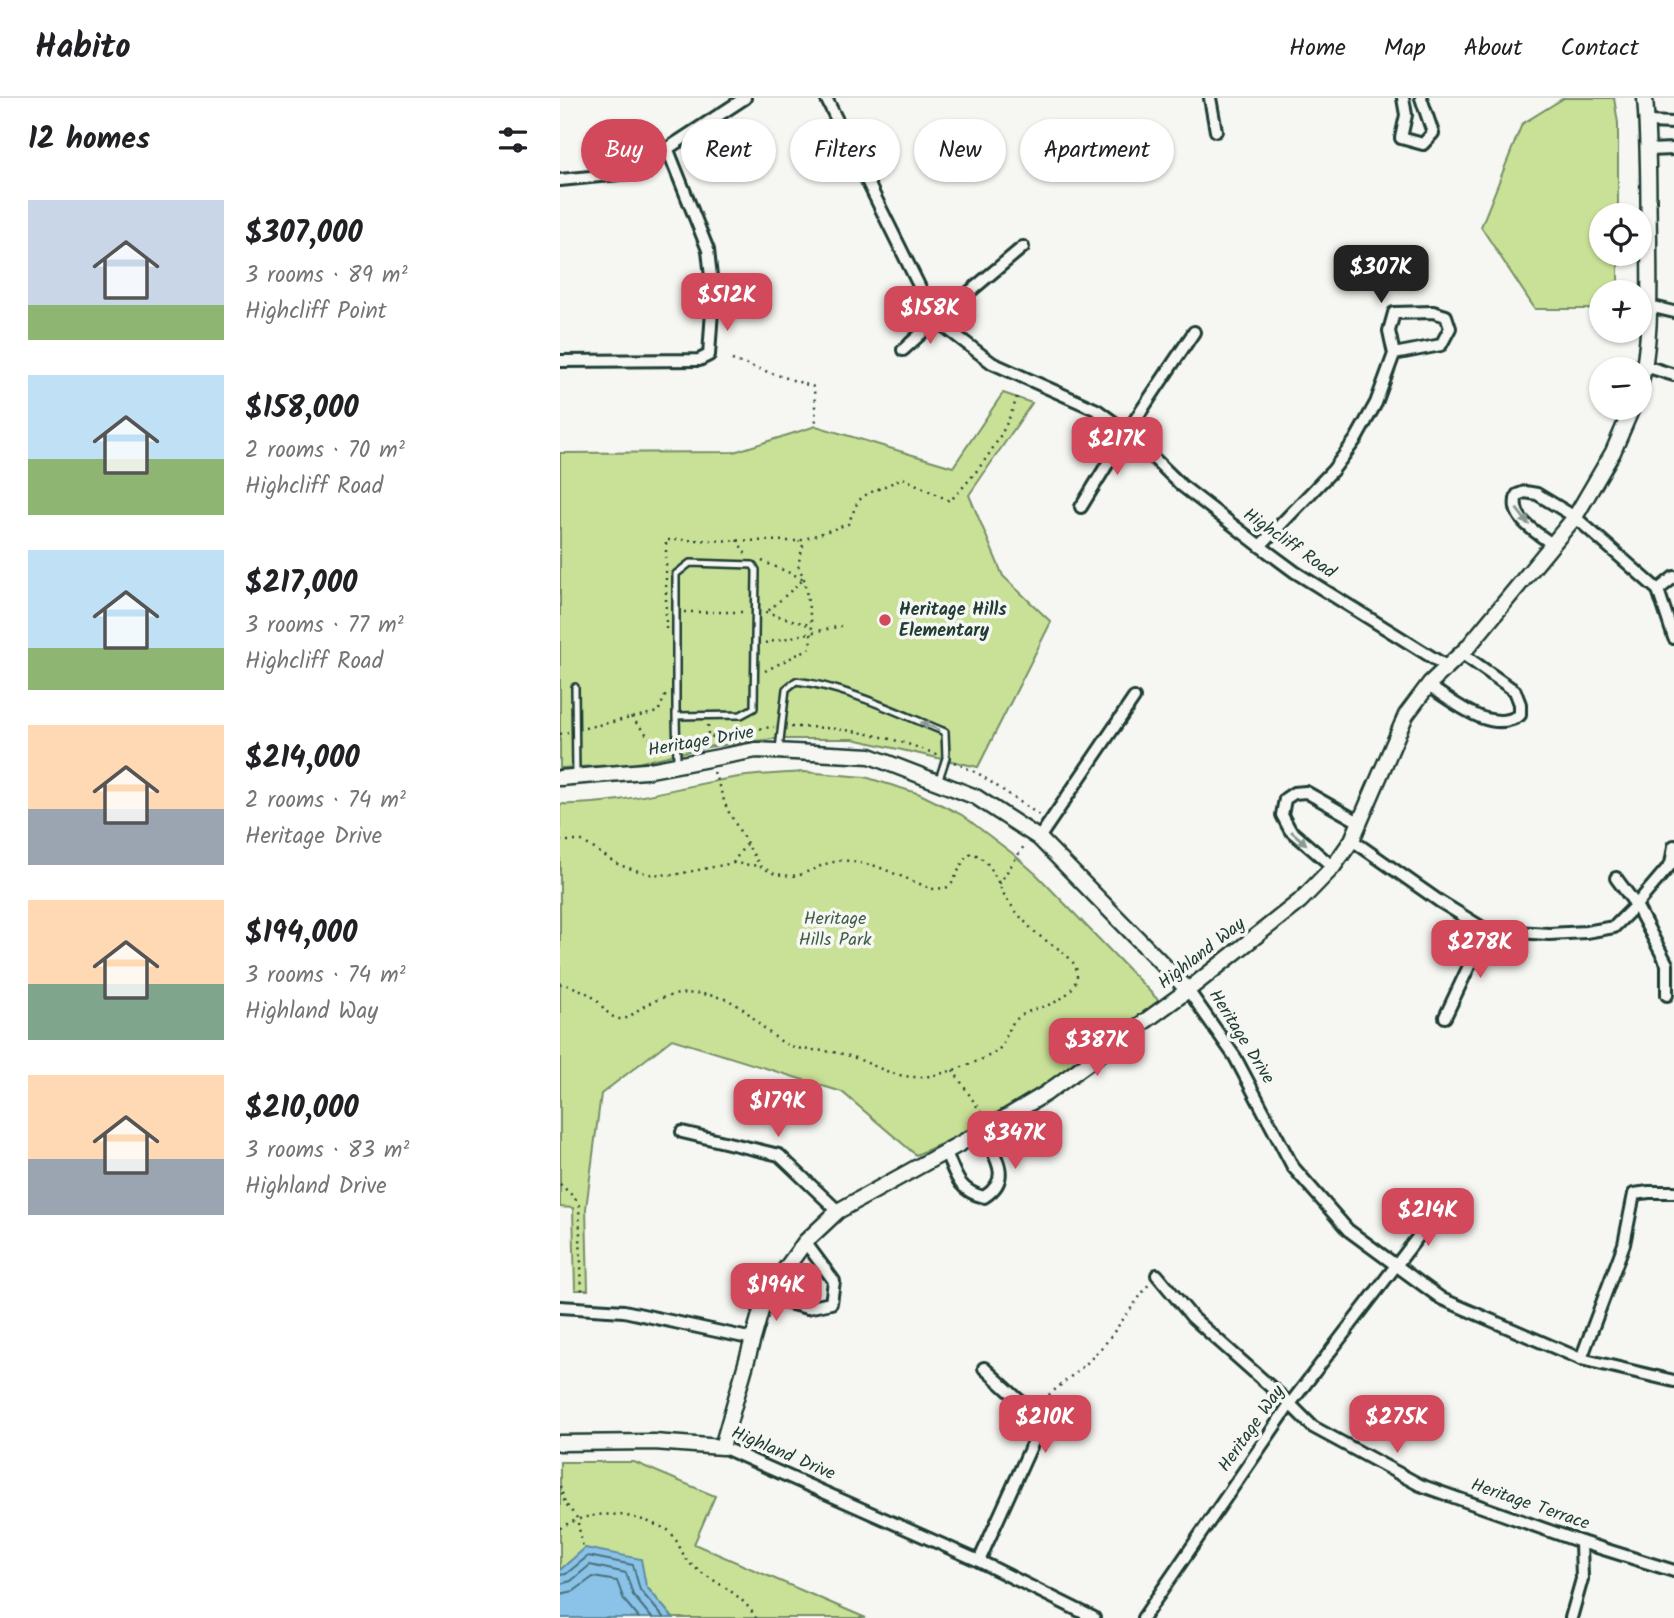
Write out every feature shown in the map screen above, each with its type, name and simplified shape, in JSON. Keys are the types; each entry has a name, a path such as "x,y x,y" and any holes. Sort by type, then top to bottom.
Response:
{"street":[{"path":"560,180 630,173 746,98"},
{"name":"Highcliff Road","path":"826,98 936,320 992,363 1097,410 1127,432 1181,485 1295,572 1446,666"},
{"path":"1210,98 1216,131"},
{"path":"1403,98 1406,115 1401,138 1423,144 1433,133 1421,98"},
{"path":"1645,98 1649,280"},
{"path":"1647,122 1674,122"},
{"path":"1648,150 1674,149"},
{"path":"560,361 699,360 709,355 713,295 708,250 668,150"},
{"path":"903,351 1023,247"},
{"path":"1652,307 1674,312"},
{"path":"1260,546 1333,470 1356,439 1376,403 1394,355 1389,331 1394,313 1433,312 1446,316 1450,328 1441,345 1394,355"},
{"path":"1081,507 1194,332"},
{"path":"1652,368 1674,375"},
{"name":"Highland Way","path":"722,1447 765,1297 805,1242 838,1211 1045,1094 1188,990 1300,901 1333,867 1352,840 1406,715 1575,517 1613,452 1627,420"},
{"path":"1553,545 1518,515 1514,504 1517,495 1525,492 1537,494 1575,517 1658,590 1674,638"},
{"path":"1658,590 1674,577"},
{"path":"1428,686 1483,718 1497,723 1511,721 1520,715 1520,704 1515,691 1461,653"},
{"path":"1036,836 1134,698"},
{"name":"Heritage Drive","path":"560,778 645,771 756,750 779,751 870,756 976,797 1036,836 1188,990 1235,1057 1293,1167 1348,1230 1442,1299 1581,1359 1674,1381"},
{"path":"1333,867 1290,830 1282,814 1285,799 1294,793 1307,792 1359,822"},
{"path":"1352,840 1439,901 1486,930 1549,934 1586,933 1614,927 1671,864 1674,846"},
{"path":"1616,878 1636,905 1667,964 1667,995"},
{"path":"1445,1017 1486,930"},
{"path":"946,1152 962,1187 972,1194 984,1197 995,1190 1000,1182 999,1168 987,1129"},
{"path":"682,1132 779,1155 838,1211"},
{"path":"1581,1359 1624,1244 1634,1194 1674,1192"},
{"path":"1395,1265 1437,1212"},
{"path":"765,1297 807,1307 831,1303 834,1281 805,1242"},
{"name":"Heritage Way","path":"1143,1618 1290,1404 1395,1265"},
{"name":"Heritage Terrace","path":"1157,1275 1192,1317 1313,1427 1420,1485 1581,1542 1674,1571"},
{"path":"560,1307 624,1311 752,1339"},
{"path":"979,1561 1038,1432 1030,1410 984,1367"},
{"name":"Highland Drive","path":"560,1443 654,1442 722,1447 979,1561 1094,1618"},
{"path":"1571,1618 1582,1579 1581,1542"}],"lane":[{"path":"676,716 741,715 754,708 756,570 753,565 690,563 677,574 675,611 676,716 677,765"},
{"path":"779,751 786,688 796,681 811,682 945,732 946,758 938,782"},
{"path":"575,687 576,777"}],"path":[{"path":"732,360 814,387 816,426"},
{"path":"950,501 995,448 1010,420 1017,397"},
{"path":"737,540 745,554 804,579"},
{"path":"764,682 765,670 810,649 812,626 804,579 797,565 803,545 799,541"},
{"path":"766,612 804,579"},
{"path":"665,611 766,612 812,626"},
{"path":"765,643 841,626"},
{"path":"560,734 631,717"},
{"path":"717,725 707,725 710,759 719,791 760,866"},
{"path":"734,832 739,829"},
{"path":"999,884 1036,836"},
{"path":"560,841 582,841 619,865 659,876 733,863 760,866 775,874 791,876 835,862 852,861 876,866 924,887 940,889 951,885 966,856 972,853 981,857 989,866 1023,920 1072,961 1076,968 1076,981 1067,995 1018,1017 996,1052 932,1076 886,1073 851,1056 794,1047 779,1040 751,1014 723,998 676,993 665,996 625,1019 619,1019 610,1015 594,997 574,986 560,984"},
{"path":"733,863 747,842"},
{"path":"953,1070 969,1091 987,1129"},
{"path":"560,1184 579,1205 582,1294"},
{"path":"1030,1410 1087,1363 1105,1344 1157,1275"},
{"path":"560,1486 565,1503 577,1518 583,1548"},
{"path":"560,1528 577,1518 621,1514 670,1532 681,1553 693,1566 738,1595 756,1618"}],"green space":[{"path":"1564,98 1614,98 1618,123 1618,203 1589,203 1589,266 1618,266 1618,280 1589,280 1589,309 1535,309 1481,227 1522,124"},
{"path":"1003,393 1032,403 969,495 1003,576 1051,622 978,767 853,739 772,739 707,747 633,764 560,768 560,453 734,452 816,426 953,467"},
{"name":"Heritage Hills Park","path":"804,772 865,777 920,794 962,815 1037,875 1160,1002 1059,1081 992,1121 916,1155 842,1092 672,1039 601,1094 586,1208 588,1290 575,1290 573,1208 560,1207 560,804 604,802 742,777"},
{"path":"560,1462 634,1462 715,1496 694,1544 866,1618 673,1618 646,1586 586,1548 560,1570"}],"water":[{"path":"585,1548 641,1559 646,1586 673,1618 560,1618 560,1570"}],"place":[{"name":"Heritage Hills Elementary","path":"885,620"}]}
